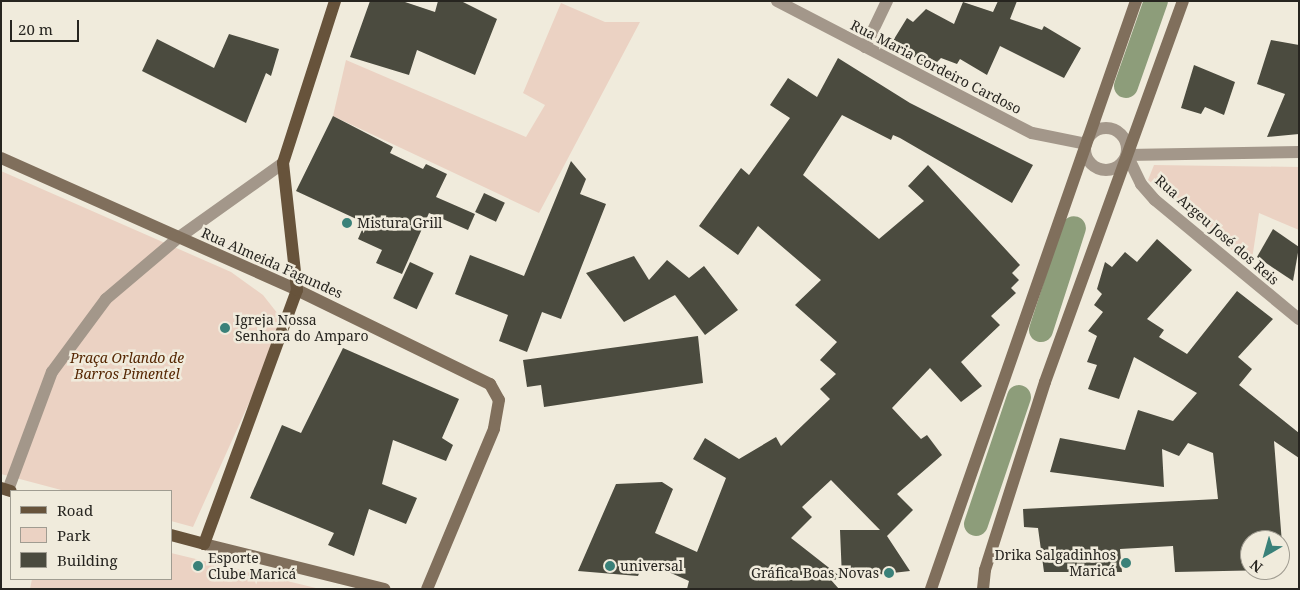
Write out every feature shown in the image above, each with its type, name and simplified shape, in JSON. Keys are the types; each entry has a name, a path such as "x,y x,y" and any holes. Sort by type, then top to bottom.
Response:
{"main road":[{"path":"172,534 204,544 297,290 283,163 335,1"}],"street":[{"name":"Rua Maria Cordeiro Cardoso","path":"777,1 1032,133 1086,144"},
{"path":"865,47 887,1"},
{"path":"931,589 1136,1"},
{"path":"983,589 985,570 1045,382 1183,1"},
{"path":"1112,129 1127,142 1127,155 1120,166 1101,170 1090,163 1086,144 1093,132 1112,129"},
{"path":"1127,155 1299,152"},
{"name":"Rua Argeu José dos Reis","path":"1127,155 1141,184 1155,200 1299,319"},
{"name":"Rua Almeida Fagundes","path":"1,158 297,290 478,375 497,393 494,429 427,589"},
{"path":"7,490 40,398 74,338 106,300 178,238 283,163"},
{"path":"204,544 384,589"}],"green space":[{"path":"561,3 605,22 640,22 539,213 333,116 346,60 526,137 545,105 523,93"},
{"path":"1154,165 1299,167 1299,230 1259,213 1251,266 1148,180"},
{"name":"Praça Orlando de Barros Pimentel","path":"1,171 231,272 263,295 285,323 193,527 172,521 172,490 61,490 1,474"},
{"name":"Esporte Clube Maricá","path":"172,553 320,589 30,589 32,580 172,580"}],"building":[{"path":"370,1 402,1 435,12 438,1 461,1 497,19 475,75 417,50 409,75 350,57"},
{"path":"998,1 1017,1 1010,19 1042,30 1044,26 1081,48 1064,78 1000,46 987,75 960,59 957,64 941,58 932,67 891,44 907,18 913,22 926,9 954,24 963,2 993,12"},
{"path":"229,34 279,49 271,76 266,73 246,123 142,71 157,39 214,68"},
{"path":"1271,40 1299,45 1299,134 1267,137 1285,94 1257,84"},
{"path":"838,58 910,103 1033,165 1012,203 900,138 893,135 891,140 842,115 803,175 879,239 924,201 908,186 928,165 1020,265 1012,273 1019,280 1011,288 1016,293 991,316 1000,325 961,362 982,386 961,402 930,368 892,408 921,439 927,435 942,455 897,494 913,510 887,536 910,571 831,580 839,589 687,589 689,581 644,561 638,576 578,571 616,484 662,482 673,489 655,533 697,552 726,478 693,459 705,438 739,459 776,437 781,446 830,399 820,389 836,374 820,360 837,342 795,305 821,280 758,226 738,255 699,226 741,168 749,175 790,118 770,105 788,78 817,97","holes":["831,480 880,530 840,530 842,578 791,538 812,517 802,507"]},
{"path":"1194,65 1235,82 1224,115 1205,107 1201,114 1181,108"},
{"path":"333,116 393,147 390,153 423,169 426,164 447,174 436,197 475,214 468,230 429,213 402,274 376,263 382,250 358,239 365,223 296,191"},
{"path":"571,161 586,179 580,194 606,204 561,319 542,312 527,352 499,341 508,315 455,294 470,255 524,276"},
{"path":"484,193 505,203 496,222 475,212"},
{"path":"1273,229 1299,247 1293,281 1257,257"},
{"path":"1157,239 1192,270 1147,319 1164,330 1159,337 1187,354 1237,291 1273,319 1238,357 1252,369 1239,385 1299,433 1299,458 1274,441 1281,530 1240,530 1240,571 1175,572 1173,546 1120,549 1122,572 1044,572 1038,528 1024,527 1023,509 1218,499 1213,453 1188,443 1179,456 1162,449 1164,487 1050,472 1060,438 1125,450 1138,410 1173,421 1197,393 1134,357 1119,399 1088,389 1097,365 1087,362 1097,336 1088,331 1103,312 1094,305 1102,294 1097,289 1105,262 1112,267 1125,252 1137,262"},
{"path":"634,256 649,280 667,260 689,278 704,266 738,310 705,335 675,295 624,322 586,273"},
{"path":"410,262 434,273 417,309 393,298"},
{"path":"698,336 703,383 544,407 541,385 527,387 523,360"},
{"path":"343,348 459,399 442,438 453,445 446,461 393,440 382,484 417,498 406,524 369,509 354,556 328,545 334,533 250,498 282,425 301,433"}],"waterway":[{"path":"1126,86 1156,1"},
{"path":"1041,330 1074,228"},
{"path":"976,524 1019,397"}],"place":[{"name":"Mistura Grill","path":"347,223"},
{"name":"Igreja Nossa Senhora do Amparo","path":"225,328"},
{"name":"Drika Salgadinhos Maricá","path":"1126,563"},
{"name":"Esporte Clube Maricá","path":"198,566"},
{"name":"universal","path":"610,566"},
{"name":"Gráfica Boas Novas","path":"889,573"}]}
